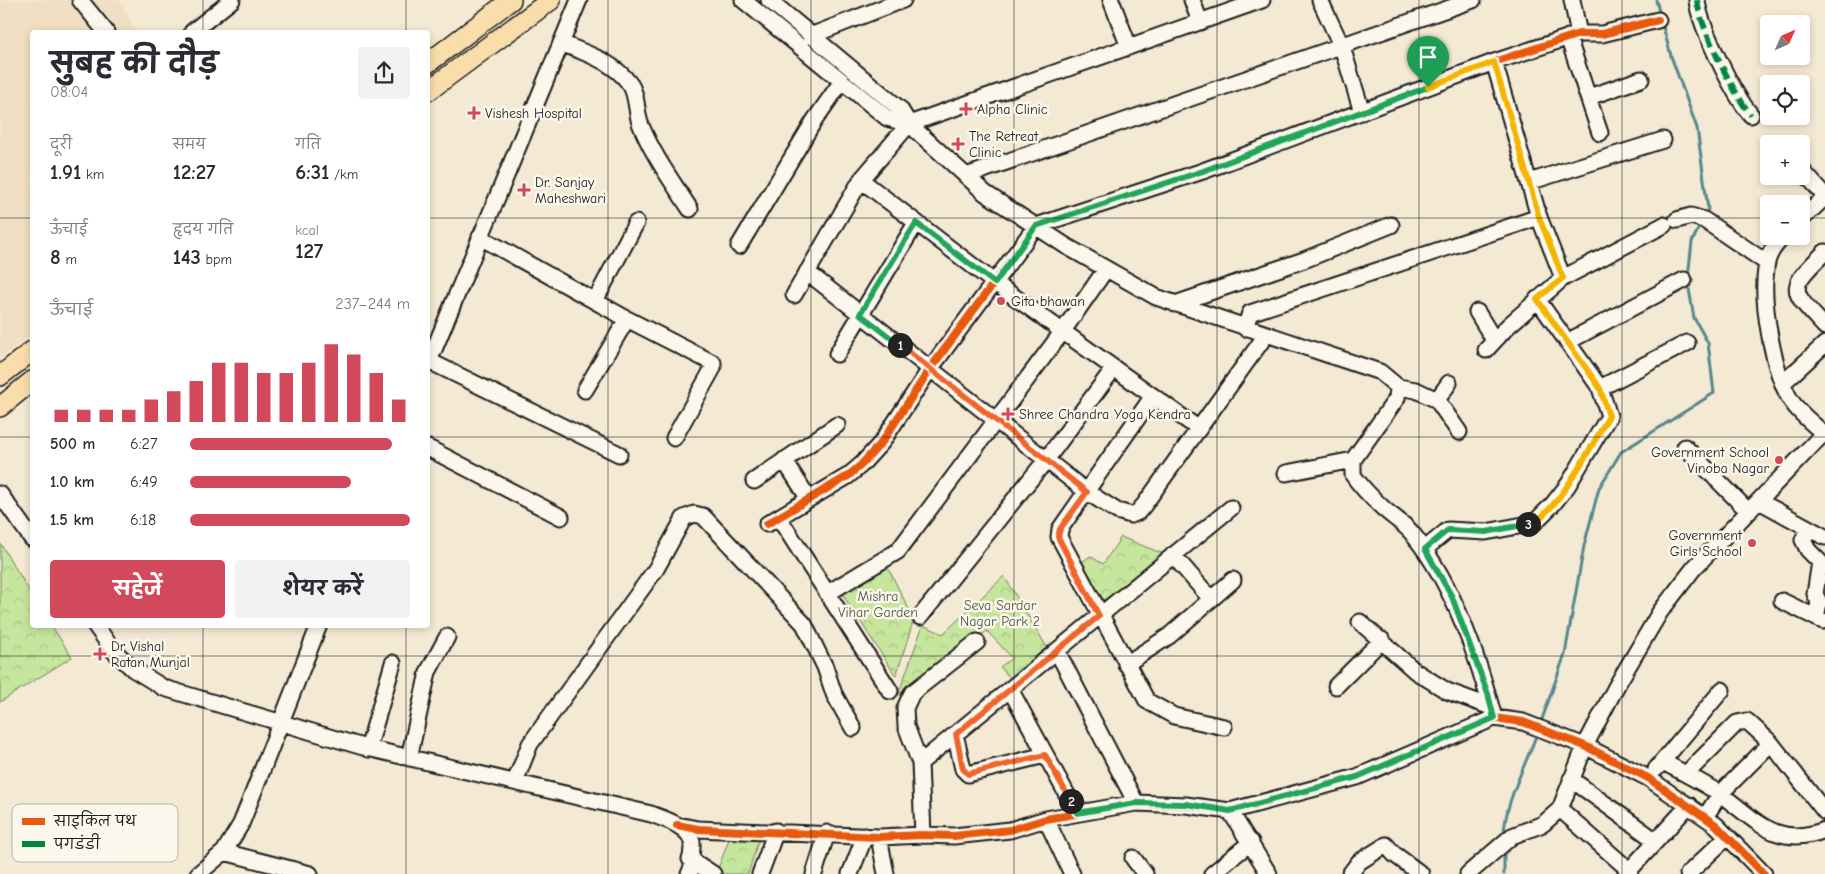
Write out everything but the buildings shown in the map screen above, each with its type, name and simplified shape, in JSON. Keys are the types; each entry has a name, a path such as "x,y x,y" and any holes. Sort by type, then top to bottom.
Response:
{"main road":[{"path":"430,61 511,0"},
{"path":"430,90 551,0"},
{"path":"0,376 30,353"},
{"path":"0,407 30,383"}],"street":[{"path":"80,0 104,30"},
{"path":"194,30 232,0"},
{"path":"430,357 579,0"},
{"path":"743,0 887,118 908,124"},
{"path":"769,0 810,36 900,108 908,124 985,193 1036,226 1156,297 1380,372 1398,387 1416,390 1437,400 1459,432"},
{"path":"810,36 903,0"},
{"path":"1111,0 1129,47"},
{"path":"1192,0 1200,22"},
{"path":"794,294 861,180 908,124 1262,0"},
{"path":"1320,0 1342,47 1362,112"},
{"path":"966,176 1473,0"},
{"path":"1572,0 1574,35 1600,133"},
{"path":"1697,0 1715,52 1744,106 1751,115"},
{"path":"890,690 828,593 773,521 809,500 861,465 882,442 930,369 1036,226 1203,171 1494,62 1574,35 1602,34 1658,20"},
{"path":"561,43 599,58 616,68 631,84 644,130 660,163 690,209"},
{"path":"1494,62 1539,217 1563,278"},
{"path":"1589,97 1641,79"},
{"path":"739,246 814,121 842,81"},
{"path":"1529,182 1663,140"},
{"path":"861,180 995,283 1199,429"},
{"path":"1810,180 1825,196 1810,211"},
{"path":"1477,312 1490,345 1537,299 1563,278 1671,223 1691,216 1700,219 1767,263"},
{"path":"1245,328 1250,313 1539,217"},
{"path":"595,301 636,223"},
{"path":"837,354 916,223"},
{"path":"1175,304 1304,260 1391,225"},
{"path":"480,237 627,319 713,364 713,368 674,438"},
{"path":"1468,874 1512,836 1543,824 1560,809 1586,746 1617,685 1660,612 1694,568 1824,434 1791,401 1779,375 1766,307 1767,263 1772,248 1775,245"},
{"path":"1825,252 1800,276 1797,288 1798,298 1825,327"},
{"path":"828,593 898,550 1063,331 1106,269"},
{"path":"807,272 1087,492 1117,511 1131,515 1138,512 1266,335"},
{"path":"1567,342 1684,280"},
{"path":"1425,549 1448,530 1486,532 1534,523 1568,485 1609,416 1600,388 1537,299"},
{"path":"585,390 627,319"},
{"path":"1600,388 1687,342"},
{"path":"1783,383 1825,344"},
{"path":"430,363 619,454"},
{"path":"920,617 1046,460 1114,368"},
{"path":"1437,400 1449,383"},
{"path":"1398,387 1397,398 1353,460 1353,475 1384,510 1408,528 1425,549 1452,597 1492,712"},
{"path":"1153,396 1060,529 1058,537 1146,701 1174,716 1224,727"},
{"path":"754,481 837,425"},
{"path":"1685,447 1754,506 1825,537"},
{"path":"430,449 561,517"},
{"path":"784,460 809,500"},
{"path":"1286,473 1353,460"},
{"path":"0,494 30,536"},
{"path":"920,763 1231,508"},
{"path":"515,782 530,744 656,569 684,518 694,514 704,516 804,624 825,667 834,694 853,728"},
{"path":"1808,529 1803,540 1804,545 1820,562 1815,594 1819,602 1821,620"},
{"path":"1173,555 1211,599"},
{"path":"1126,664 1169,636 1234,580"},
{"path":"1782,601 1821,620"},
{"path":"1360,622 1415,671 1447,691 1492,712 1586,746 1648,778 1705,817 1764,874"},
{"path":"97,628 113,650 133,669 164,688 368,748 651,814 677,825 698,829 872,836 923,834 954,836 1010,830 1046,819 1136,803 1186,804 1230,811 1357,777 1492,712"},
{"path":"198,874 224,852 241,824 318,628"},
{"path":"409,758 428,672 447,637"},
{"path":"1336,686 1382,640"},
{"path":"923,834 920,763 906,726 905,708 912,693 977,642"},
{"path":"1057,651 1136,803"},
{"path":"368,748 393,663"},
{"path":"1010,689 1077,813"},
{"path":"1648,778 1722,690"},
{"path":"1686,774 1737,724 1747,721 1771,743 1825,812"},
{"path":"956,734 963,769 968,774 1045,755"},
{"path":"1705,817 1720,794 1771,743"},
{"path":"1663,762 1720,794 1750,820 1768,830 1783,834 1805,836 1825,830"},
{"path":"1571,779 1656,841"},
{"path":"1560,809 1627,872 1690,805"},
{"path":"1230,811 1251,842 1269,874"},
{"path":"1046,819 1072,874"},
{"path":"677,825 688,834 692,841 690,867"},
{"path":"760,874 776,831"},
{"path":"814,874 827,833"},
{"path":"850,874 872,836"},
{"path":"872,836 886,874"},
{"path":"1688,874 1727,837"},
{"path":"1212,874 1251,842"},
{"path":"1350,874 1359,862 1386,845 1394,854 1421,874"},
{"path":"224,852 310,874"},
{"path":"1133,858 1145,874"},
{"path":"679,874 684,862 690,867 713,874"}],"shaded area":[{"path":"0,0 119,0 136,30 30,30 30,336 0,358"}],"green space":[{"path":"1121,537 1166,555 1104,600 1077,566 1090,556 1103,564"},
{"path":"0,543 30,592 30,628 53,628 72,657 0,702"},
{"name":"Mishra Vihar Garden","path":"888,568 914,619 896,676 841,592"},
{"name":"Seva Sardar Nagar Park 2","path":"1004,576 1048,649 1012,680 1000,667 1012,658 987,631 898,695 923,625 943,634"},
{"path":"732,831 759,838 748,874 716,874"}],"waterway":[{"path":"1656,0 1660,15"},
{"path":"1662,23 1671,56 1697,128 1708,209 1705,215"},
{"path":"1688,277 1692,242 1701,223"},
{"path":"1540,725 1565,654 1584,546 1599,488 1621,452 1714,393 1708,343 1694,318 1688,283"},
{"path":"1504,836 1505,823 1512,797 1537,733"},
{"path":"1504,850 1504,874"}],"marked path":[{"path":"1697,0 1710,42 1736,92 1751,115"},
{"path":"1425,549 1448,530 1486,532 1534,523 1568,485 1609,416 1600,388"}],"cycle path":[{"path":"767,524 848,476 882,442 930,369 1036,226 1203,171 1494,62 1579,34 1602,34 1658,20"},
{"path":"677,825 698,829 879,837 954,836 1010,830 1046,819 1136,803 1186,805 1230,811 1357,777 1494,718 1523,722 1585,746 1648,778 1716,825 1764,874"}],"place":[{"name":"Alpha Clinic","path":"966,109"},
{"name":"Vishesh Hospital","path":"474,113"},
{"name":"The Retreat Clinic","path":"958,144"},
{"name":"Dr. Sanjay Maheshwari","path":"524,190"},
{"name":"Gita bhawan","path":"1001,301"},
{"name":"Shree Chandra Yoga Kendra","path":"1008,414"},
{"name":"Government School Vinoba Nagar","path":"1779,460"},
{"name":"Government Girls School","path":"1752,543"},
{"name":"Dr Vishal Ratan Munjal","path":"100,654"}],"route":[{"path":"1494,62 1539,217 1563,278 1537,299 1600,388 1609,416 1568,485 1534,523 1486,532 1448,530 1425,549 1452,597 1488,694 1494,718 1357,777 1230,811 1186,804 1136,803 1077,813 1045,755 972,774 965,772 956,734 1099,616 1058,537 1060,529 1087,492 860,314 916,223 995,283 1036,226 1203,171 1428,87 1494,62"}]}
